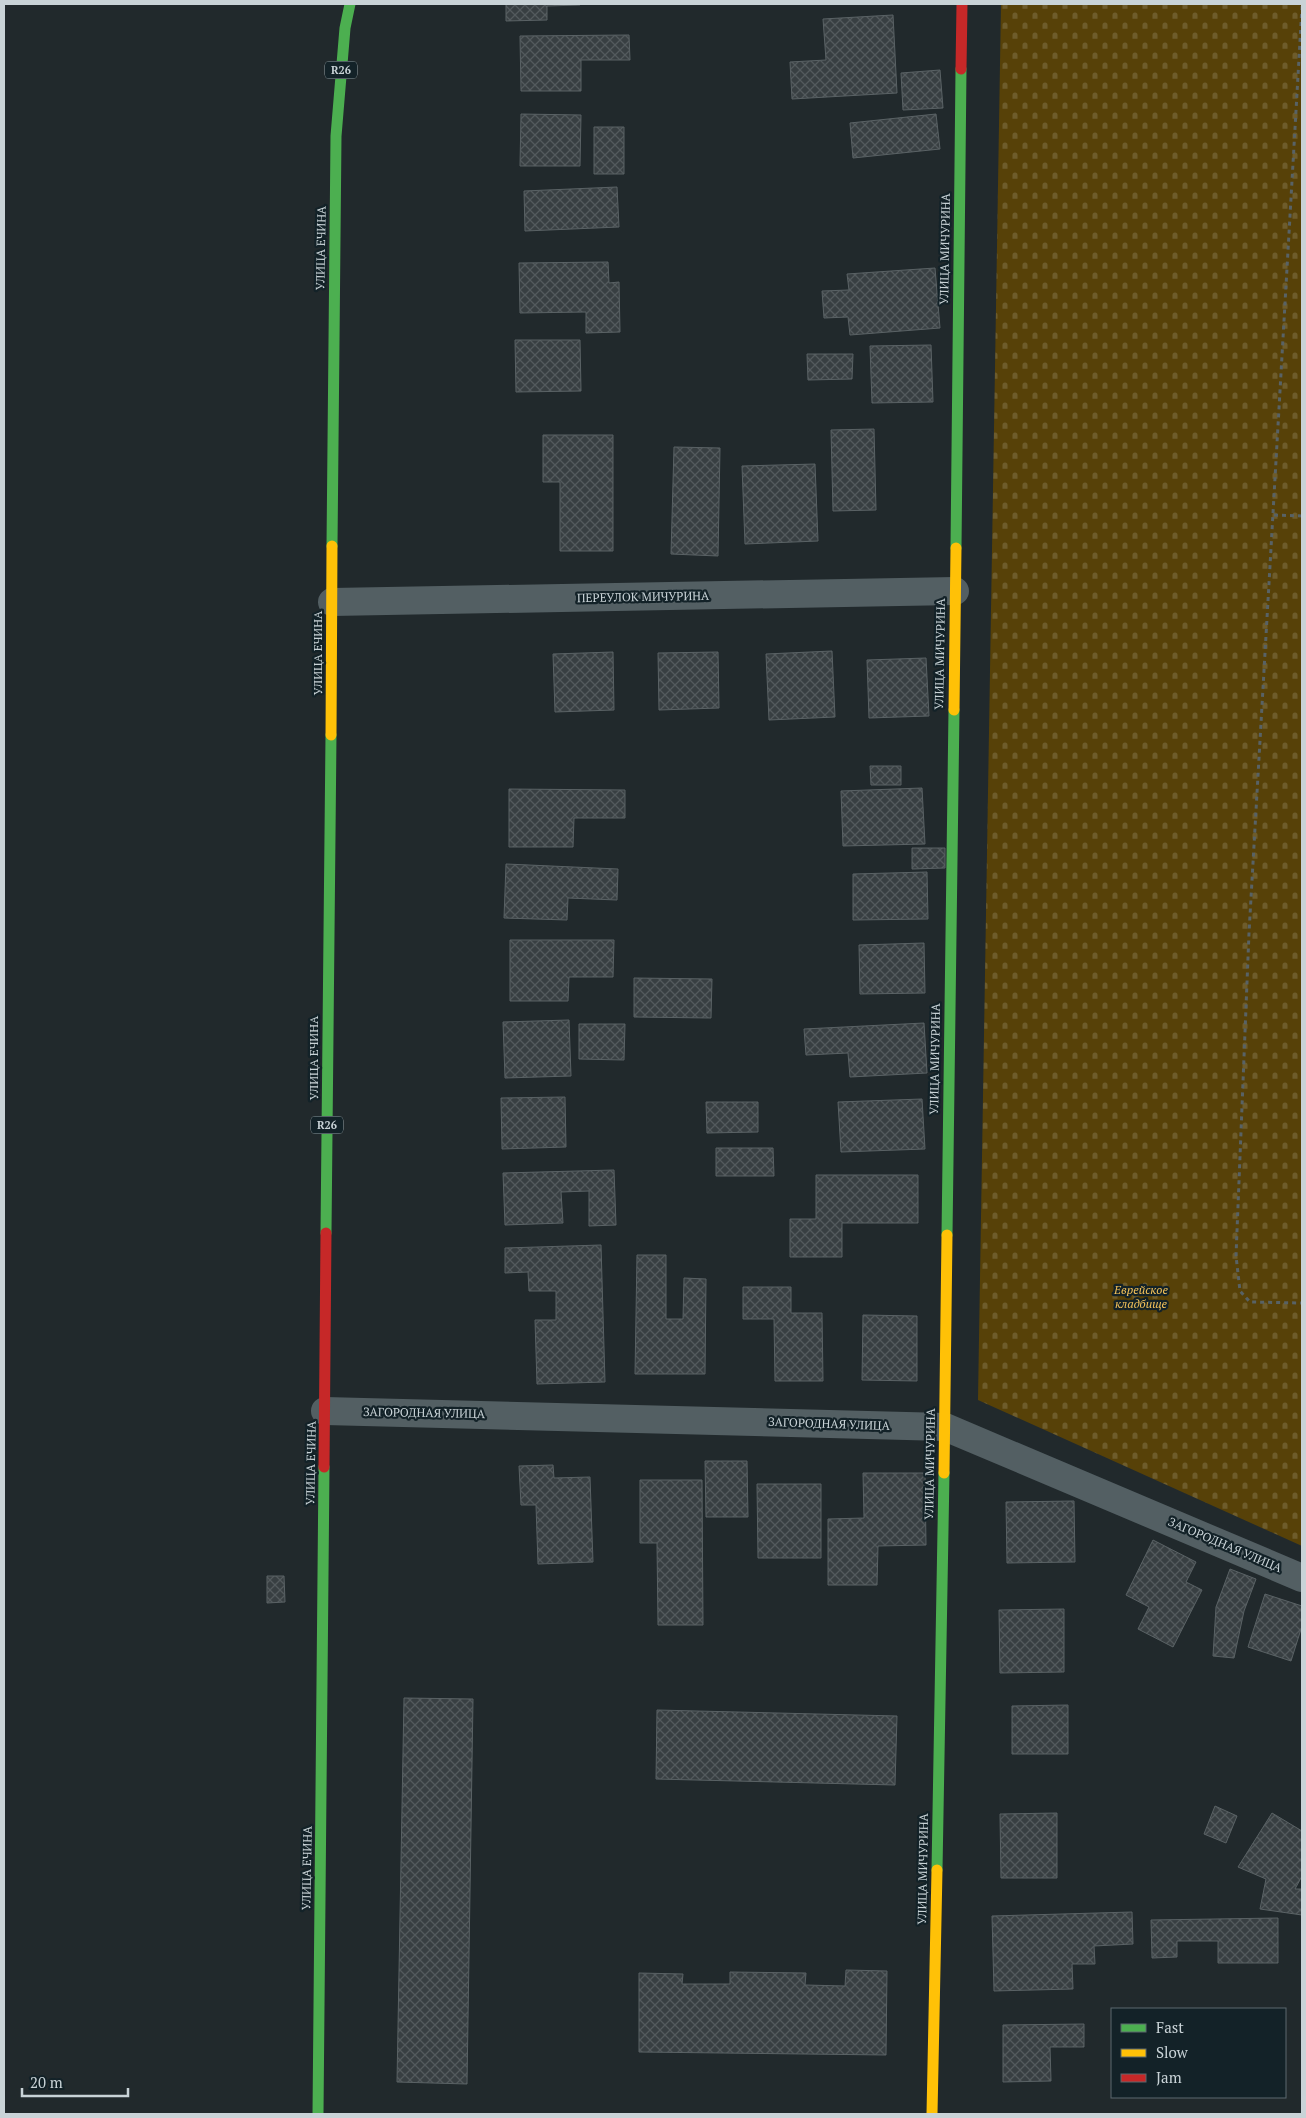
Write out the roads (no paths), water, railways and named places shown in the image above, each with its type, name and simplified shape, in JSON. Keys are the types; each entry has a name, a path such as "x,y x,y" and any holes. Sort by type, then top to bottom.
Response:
{"street":[{"name":"УЛИЦА ЕЧИНА","path":"318,2114 336,136 345,28 350,4"},
{"name":"УЛИЦА МИЧУРИНА","path":"932,2114 945,1427 962,4"},
{"name":"ПЕРЕУЛОК МИЧУРИНА","path":"332,602 955,591"},
{"name":"ЗАГОРОДНАЯ УЛИЦА","path":"325,1411 945,1427 1302,1578"}],"park label":[{"name":"Еврейское кладбище","path":"1141,1297"}]}
